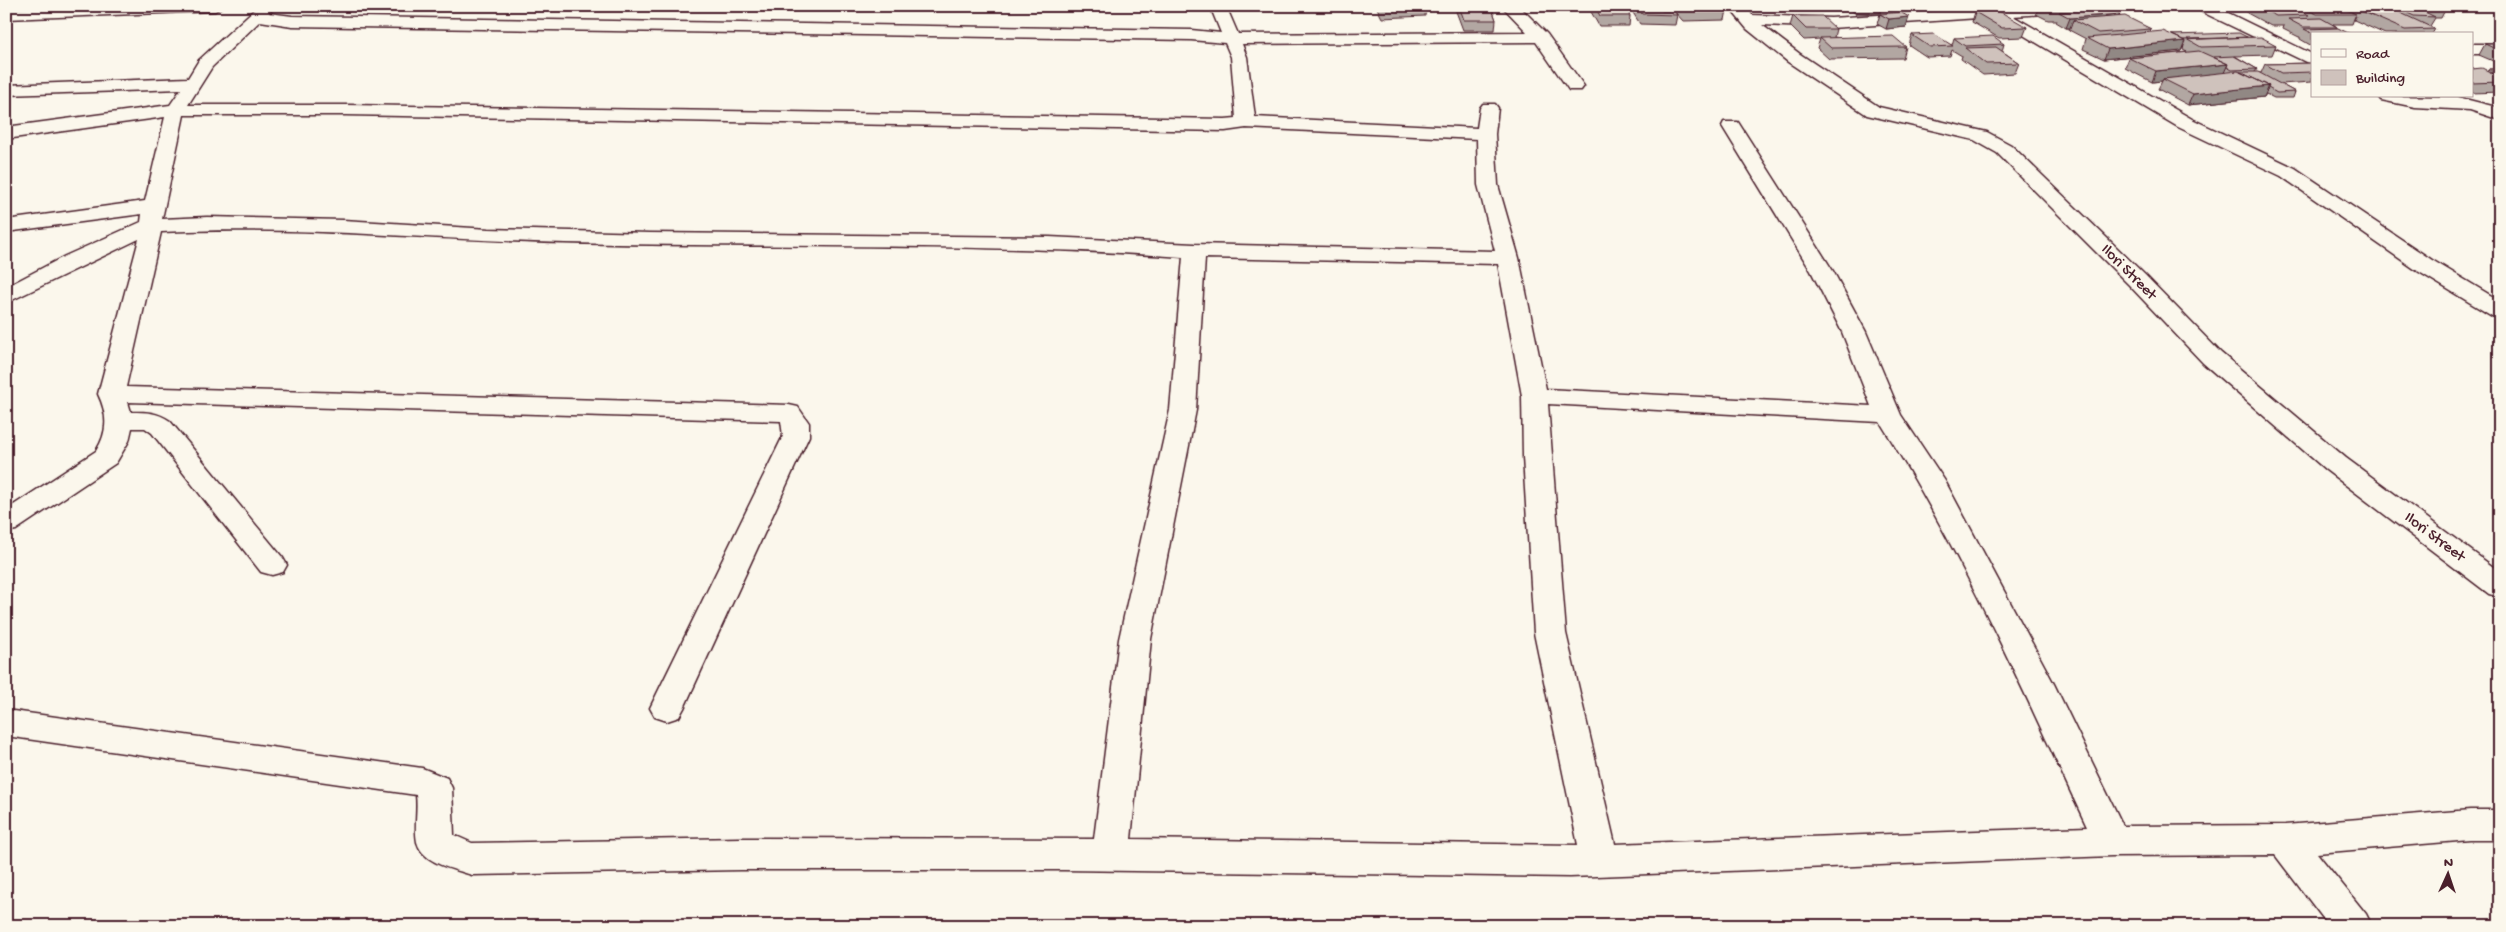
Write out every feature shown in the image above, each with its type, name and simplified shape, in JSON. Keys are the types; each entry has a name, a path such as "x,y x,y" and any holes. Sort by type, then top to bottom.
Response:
{"street":[{"path":"6,14 215,6"},
{"path":"1218,6 1239,57 1246,122"},
{"path":"1510,6 1541,37 1575,86"},
{"path":"1938,6 1952,15"},
{"path":"1742,13 1831,22 2094,6"},
{"path":"2201,6 2309,56"},
{"path":"6,523 106,456 116,442 120,410 111,394 148,244 152,216 176,110 205,64 262,11 292,20"},
{"name":"Ilori Street","path":"1742,13 1794,58 1873,111 1980,136 1992,140 2004,149 2137,280 2212,358 2336,464 2500,587"},
{"path":"1997,13 2091,70 2185,122 2288,172 2424,265 2500,312"},
{"path":"243,28 292,20 674,28 707,20 1192,35 1232,39 1541,37"},
{"path":"2474,49 2500,49"},
{"path":"6,90 193,83"},
{"path":"2395,98 2406,101 2448,100 2467,103 2488,109 2500,115"},
{"path":"6,133 176,110 346,110 1225,126 1246,122 1487,121 1488,185 1508,258 1535,396 1537,457 1550,633 1600,859"},
{"path":"1731,126 1822,271 1854,332 1888,415 1940,499 2037,684 2112,841"},
{"path":"6,226 152,216 207,223 333,225 489,235 650,239 1049,243 1194,251 1508,258"},
{"path":"6,296 73,261 152,216"},
{"path":"1111,856 1135,639 1183,410 1194,251"},
{"path":"111,394 789,413 796,423 796,436 667,708"},
{"path":"1535,396 1888,415"},
{"path":"120,420 150,420 161,427 272,565"},
{"path":"6,722 422,782 434,788 436,842 449,852 472,859 740,854 1218,855 1570,861 2112,841 2285,840 2500,824"},
{"path":"2285,840 2352,926"}],"building":[{"path":"1382,6 1426,6 1383,8"},
{"path":"1459,6 1491,6 1496,20 1464,20"},
{"path":"1595,6 1625,6 1630,16 1600,16"},
{"path":"1637,6 1659,6 1662,11 1669,11 1667,8 1673,9 1677,15 1642,14"},
{"path":"1681,6 1723,6 1727,10 1685,11"},
{"path":"2044,6 2106,6 2052,10"},
{"path":"2257,6 2291,6 2309,15 2276,16"},
{"path":"2300,6 2338,6 2356,14 2317,14"},
{"path":"2393,6 2413,6 2435,17 2414,16"},
{"path":"2425,6 2441,6 2446,8 2428,8"},
{"path":"2109,8 2120,14 2070,18 2059,12"},
{"path":"2390,8 2435,29 2405,30 2359,10"},
{"path":"1999,11 2027,27 2002,28 1975,12"},
{"path":"1900,12 1909,17 1889,19 1880,14"},
{"path":"1793,16 1822,16 1836,29 1806,29"},
{"path":"2125,16 2151,29 2098,33 2073,20"},
{"path":"2321,18 2337,27 2303,27 2288,19"},
{"path":"2338,28 2346,32 2311,32 2304,29"},
{"path":"2163,31 2185,41 2108,49 2087,38"},
{"path":"2239,33 2247,37 2183,40 2172,35"},
{"path":"1934,34 1953,46 1930,47 1912,35"},
{"path":"1893,36 1906,47 1831,48 1820,38"},
{"path":"1993,36 2004,44 1965,46 1954,38"},
{"path":"2261,37 2276,45 2201,47 2187,39"},
{"path":"2485,44 2500,44 2500,51"},
{"path":"1996,47 2019,63 1986,64 1965,48"},
{"path":"2199,51 2228,64 2156,71 2129,58"},
{"path":"2234,56 2257,69 2232,70 2227,67 2228,64 2213,57"},
{"path":"2311,63 2311,72 2281,73 2265,64"},
{"path":"2482,68 2500,77 2500,82 2474,83 2474,69"},
{"path":"2488,69 2500,69 2500,75"},
{"path":"2238,71 2269,86 2193,94 2163,79"},
{"path":"2240,72 2258,72 2295,92 2277,93 2268,88 2269,86"}]}
